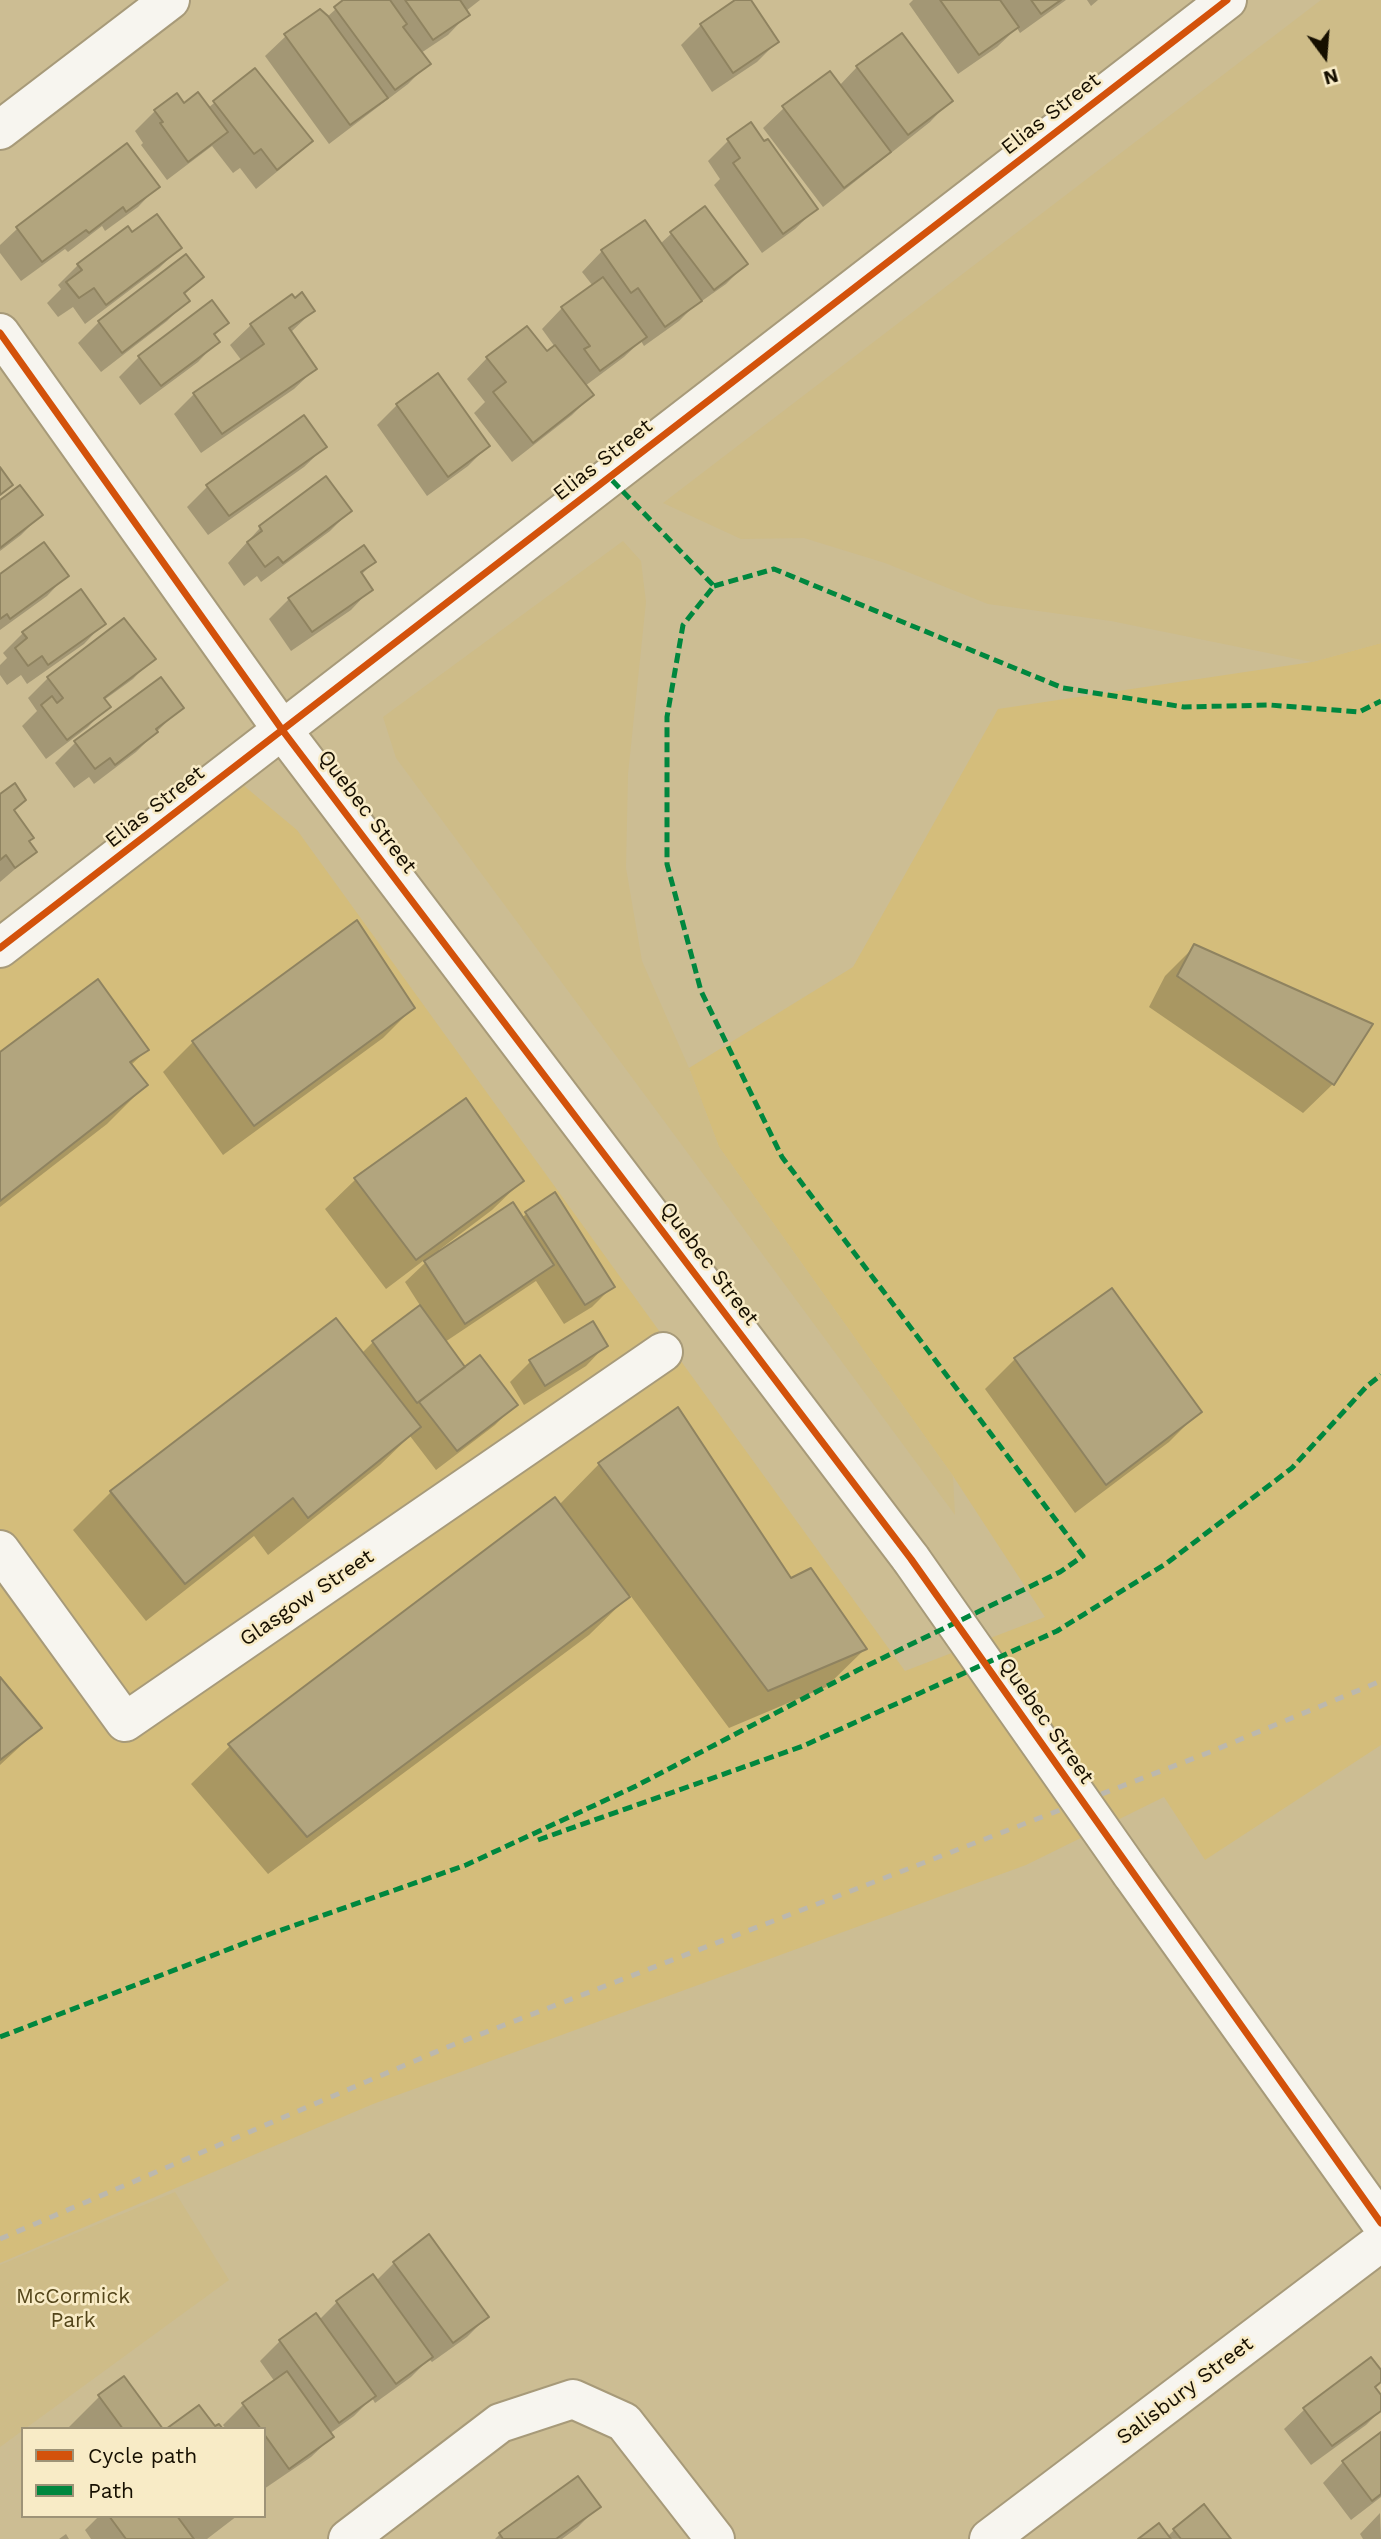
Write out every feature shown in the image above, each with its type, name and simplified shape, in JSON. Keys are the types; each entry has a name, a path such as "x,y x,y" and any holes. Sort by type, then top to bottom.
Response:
{"street":[{"path":"0,130 170,0"},
{"name":"Elias Street","path":"0,948 1227,0"},
{"name":"Quebec Street","path":"0,333 283,731 911,1559 1381,2223"},
{"name":"Glasgow Street","path":"0,1550 125,1722 663,1352"},
{"name":"Salisbury Street","path":"989,2539 1381,2242"},
{"path":"348,2539 500,2423 573,2399 624,2422 715,2539"}],"shaded area":[{"path":"1381,643 1381,1745 1205,1860 1164,1797 1026,1865 373,2104 0,2263 0,921 213,760 297,830 905,1671 1045,1617 953,1476 719,1147 689,1068 853,967 998,709 1312,662"}],"green space":[{"path":"1321,0 1381,0 1381,643 1312,662 1111,621 988,604 885,563 804,538 741,539 663,503"},
{"path":"623,541 641,561 646,602 628,774 626,868 642,961 689,1068 719,1147 953,1476 955,1515 396,758 383,717"},
{"name":"McCormick Park","path":"175,2192 229,2280 27,2427 21,2427 21,2432 0,2447 0,2265"}],"building":[{"path":"343,0 390,0 407,24 403,27 431,64 395,90 334,7"},
{"path":"405,0 460,0 470,15 433,40"},
{"path":"735,0 751,0 779,42 733,73 700,24"},
{"path":"940,0 1000,0 1019,27 979,55"},
{"path":"1031,0 1061,0 1041,14"},
{"path":"320,9 328,16 388,98 350,125 284,34"},
{"path":"902,33 953,101 908,135 856,66"},
{"path":"255,68 313,141 277,170 261,149 254,154 213,101"},
{"path":"830,71 891,152 844,188 782,106"},
{"path":"198,92 228,132 188,162 154,110 177,93 184,103"},
{"path":"751,122 764,141 768,139 818,209 783,234 733,163 740,158 727,139"},
{"path":"127,143 160,187 126,212 123,207 89,233 86,230 42,262 16,227"},
{"path":"705,206 748,264 714,290 670,232"},
{"path":"157,214 182,248 106,305 94,288 79,298 66,282 82,270 77,264 128,226 132,232"},
{"path":"645,220 702,301 665,327 638,288 631,293 601,250"},
{"path":"186,254 204,277 184,293 190,301 122,353 98,321"},
{"path":"603,277 647,337 600,371 584,349 590,346 561,307"},
{"path":"302,292 315,311 289,328 317,369 222,434 193,393 264,344 250,324 292,294 295,298"},
{"path":"212,300 229,323 214,334 220,342 161,386 138,356"},
{"path":"527,326 547,351 555,345 594,395 533,443 493,392 506,382 486,357"},
{"path":"438,373 490,446 448,477 396,404"},
{"path":"304,415 327,447 229,516 206,485"},
{"path":"0,467 13,485 0,495"},
{"path":"326,476 352,511 283,563 278,557 265,567 247,542 262,531 259,526"},
{"path":"20,485 43,515 0,548 0,500"},
{"path":"44,542 69,576 10,619 7,614 0,619 0,574"},
{"path":"364,545 376,562 361,572 373,590 312,632 288,598"},
{"path":"81,589 106,624 48,665 42,656 28,666 15,648 27,638 22,632"},
{"path":"124,618 156,659 104,698 111,707 67,740 41,705 52,696 57,703 63,698 47,677"},
{"path":"161,677 184,708 115,765 110,758 95,769 74,741"},
{"path":"15,783 26,800 14,810 34,838 29,841 37,852 15,868 6,855 0,860 0,794"},
{"path":"357,920 415,1008 254,1126 192,1041"},
{"path":"1194,944 1373,1024 1334,1085 1177,976"},
{"path":"98,979 149,1050 130,1062 148,1085 0,1201 0,1052"},
{"path":"466,1098 524,1181 416,1260 354,1178"},
{"path":"555,1192 615,1287 585,1305 525,1212"},
{"path":"513,1202 554,1265 465,1324 424,1261"},
{"path":"1112,1288 1202,1412 1106,1485 1014,1358"},
{"path":"420,1305 465,1367 417,1403 372,1341"},
{"path":"336,1318 421,1427 308,1518 293,1498 185,1584 110,1491"},
{"path":"593,1321 608,1346 545,1386 529,1360"},
{"path":"480,1355 518,1405 457,1451 419,1402"},
{"path":"678,1407 791,1578 811,1568 867,1649 768,1691 598,1463"},
{"path":"555,1497 630,1597 307,1837 228,1744"},
{"path":"0,1677 42,1728 0,1760"},
{"path":"429,2234 489,2317 453,2343 393,2262"},
{"path":"373,2274 433,2357 396,2384 336,2301"},
{"path":"316,2313 376,2396 339,2423 279,2340"},
{"path":"1371,2357 1381,2370 1381,2382 1375,2387 1381,2395 1381,2411 1332,2446 1303,2408"},
{"path":"287,2371 334,2437 289,2469 266,2437 266,2427 260,2427 242,2403"},
{"path":"124,2376 162,2427 122,2427 98,2395"},
{"path":"199,2405 215,2426 219,2424 221,2427 169,2427"},
{"path":"1381,2432 1381,2494 1372,2501 1342,2461"},
{"path":"578,2476 601,2507 556,2539 503,2539 499,2533"},
{"path":"1204,2504 1231,2539 1181,2539 1173,2529"},
{"path":"110,2518 178,2518 194,2539 126,2539"},
{"path":"1159,2523 1171,2539 1138,2539"}],"railway":[{"path":"0,2239 445,2048 1210,1752 1381,1681"}],"marked path":[{"path":"0,2037 250,1941 466,1865 636,1786 858,1670 1060,1572 1083,1556 782,1157 701,991 667,864 667,717 683,625 714,586 609,477"},
{"path":"714,586 774,569 1063,688 1184,707 1270,705 1359,712 1381,701"},
{"path":"538,1840 803,1746 1057,1631 1167,1563 1292,1468 1367,1386 1381,1375"}],"cycle path":[{"path":"0,948 1227,0"},
{"path":"0,333 283,731 911,1559 1381,2223"}]}
